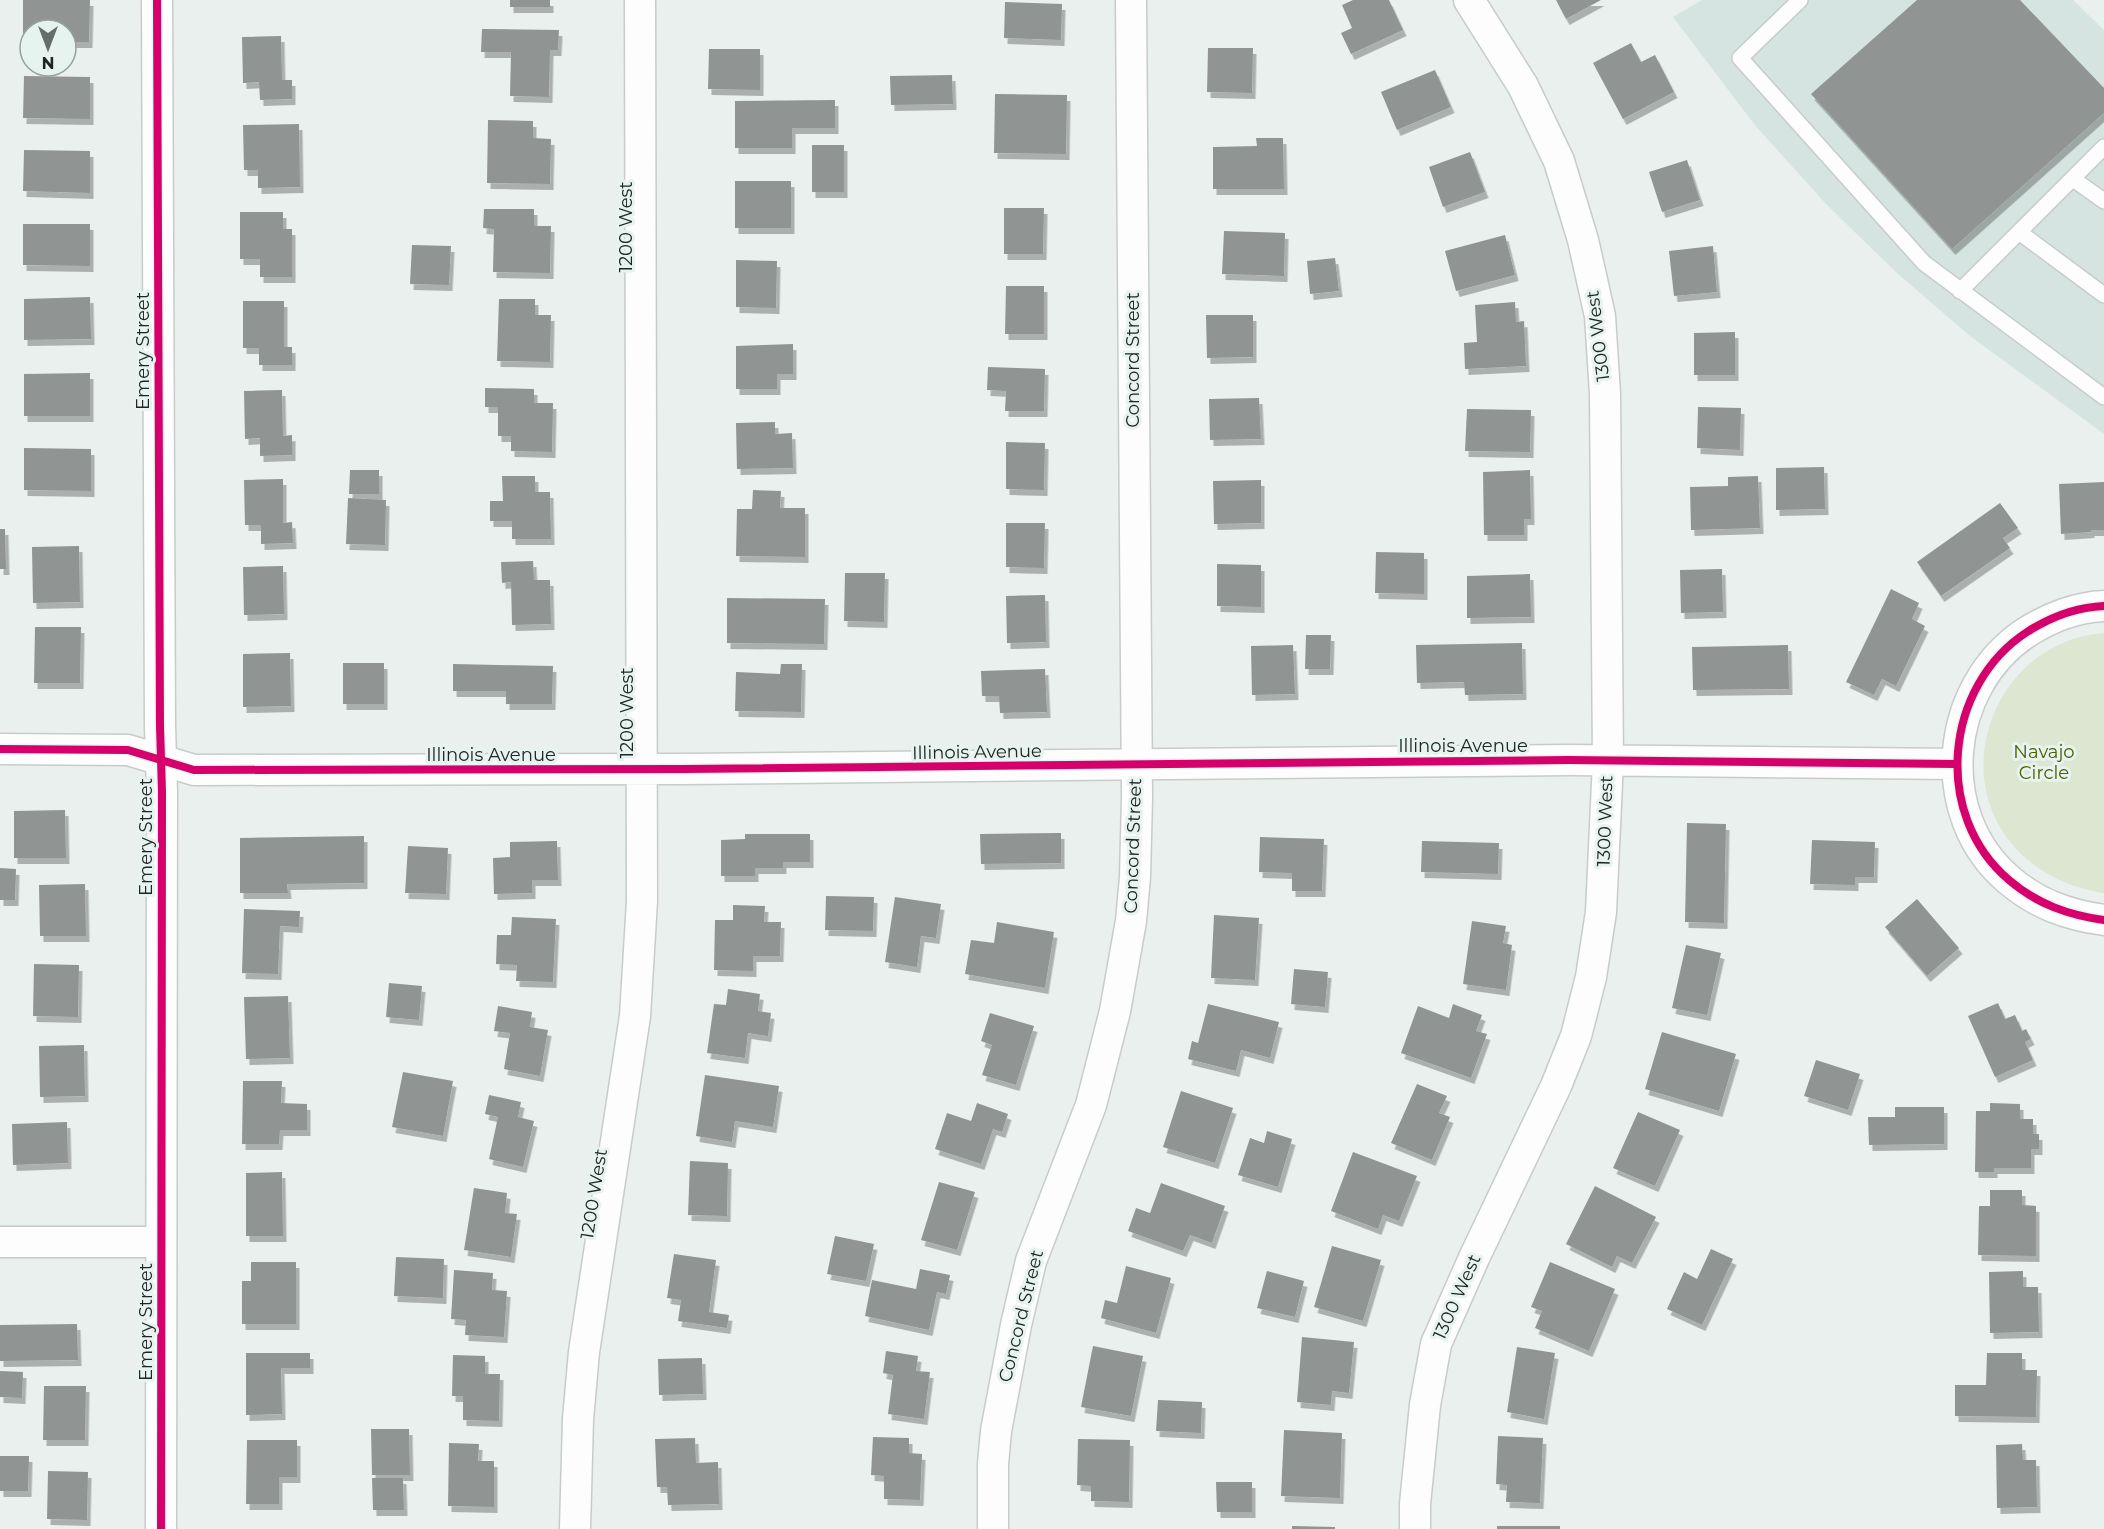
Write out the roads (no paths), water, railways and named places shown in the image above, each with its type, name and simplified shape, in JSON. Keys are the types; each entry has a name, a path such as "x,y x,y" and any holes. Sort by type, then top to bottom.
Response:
{"street":[{"name":"Emery Street","path":"157,0 162,792 161,1529"},
{"name":"1200 West","path":"575,1529 578,1419 585,1352 635,1016 642,902 640,0"},
{"name":"Concord Street","path":"993,1529 993,1464 996,1431 1016,1325 1032,1261 1091,1104 1107,1048 1124,965 1135,877 1131,0"},
{"name":"1300 West","path":"1415,1529 1415,1504 1425,1405 1436,1344 1474,1258 1556,1086 1576,1036 1591,977 1601,912 1608,761 1605,394 1600,316 1582,240 1559,161 1523,86 1469,0"},
{"path":"2104,606 2068,613 2040,623 2016,640 1995,660 1977,684 1965,711 1958,739 1957,764 1959,789 1965,815 1990,860 2007,879 2028,895 2051,907 2075,916 2104,920"},
{"name":"Illinois Avenue","path":"0,749 129,750 194,770 642,770 1608,761 1957,764"},
{"path":"0,1242 161,1242"}],"lane":[{"path":"1800,0 1740,58 1909,248 1960,291 2104,397"},
{"path":"1960,291 2104,147"},
{"path":"2073,178 2104,201"},
{"path":"2019,232 2104,294"}],"park label":[{"name":"Navajo Circle","path":"2044,762"}]}
